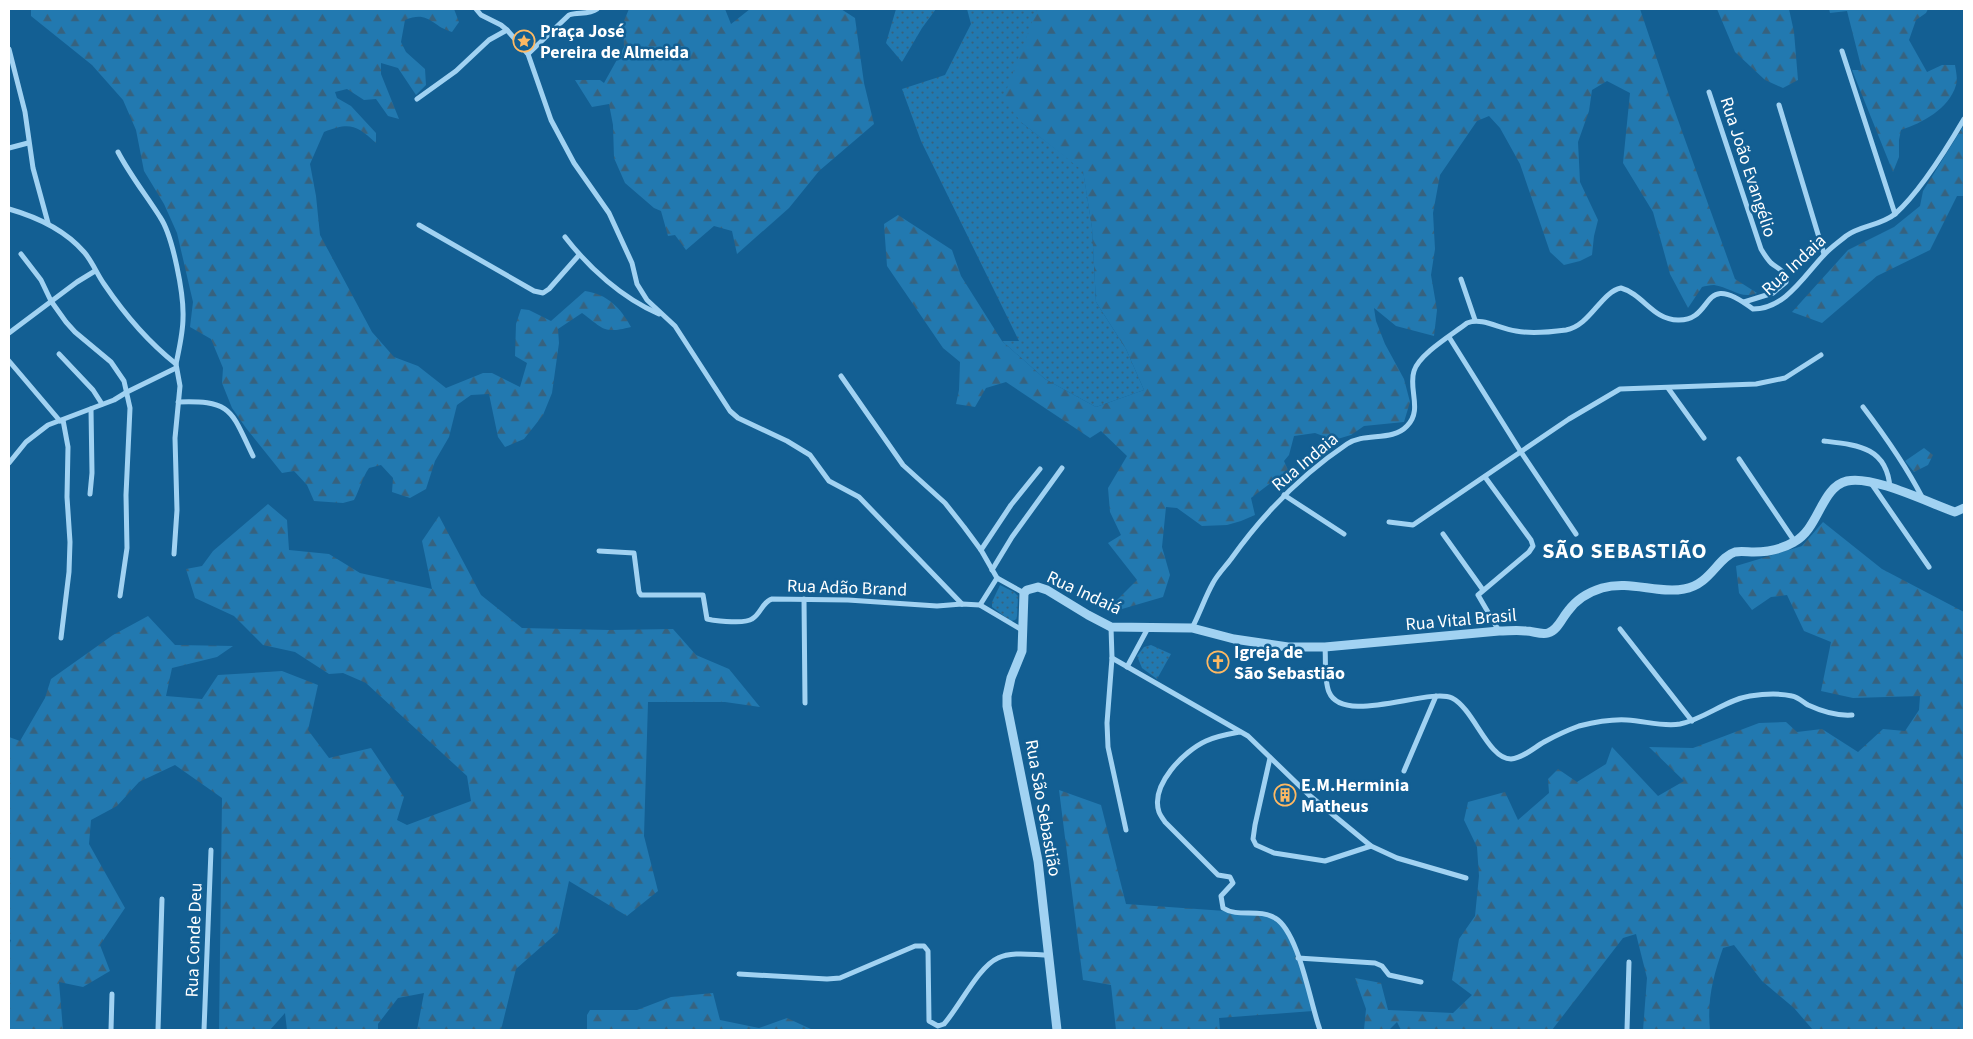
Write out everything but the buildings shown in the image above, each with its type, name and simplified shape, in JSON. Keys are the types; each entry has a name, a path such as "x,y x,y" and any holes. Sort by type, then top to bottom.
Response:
{"street":[{"path":"476,9 481,15 507,30 528,54 550,120 574,162 609,213 632,263 637,284 647,300 675,326 730,411 738,418 787,441 810,455 828,481 859,497 962,604"},
{"path":"528,54 569,15 588,13 597,9"},
{"path":"417,100 456,71 462,63 489,40 507,30"},
{"path":"9,49 25,112 33,168 48,223"},
{"path":"1842,51 1894,214"},
{"name":"Rua João Evangélio","path":"1709,92 1760,249 1766,258 1783,270 1786,276 1786,282 1773,293 1744,302"},
{"path":"1779,105 1824,254"},
{"name":"Rua Indaia","path":"1192,628 1213,582 1284,495 1320,463 1349,443 1361,438 1395,434 1407,426 1414,414 1414,372 1424,357 1467,323 1475,320 1519,332 1566,330 1578,325 1612,292 1621,288 1632,293 1665,318 1675,320 1683,320 1695,315 1714,295 1721,292 1736,296 1753,309 1771,307 1801,281 1824,254 1854,231 1883,221 1894,214 1927,176 1964,119"},
{"path":"9,148 28,143"},
{"path":"118,152 168,232 173,246 183,308 176,366 180,381 175,438 177,510 174,554"},
{"path":"9,209 48,223 84,252 95,272 121,308 145,337 176,366"},
{"path":"419,225 534,291 543,293 549,290 579,255"},
{"path":"565,237 579,255 621,291 650,310 664,316"},
{"path":"21,254 41,280 51,300 75,332 112,362 120,373 127,392 130,408 126,505 127,548 120,596"},
{"path":"9,333 51,300 95,272"},
{"path":"1461,279 1475,320"},
{"path":"1448,337 1576,534"},
{"path":"59,354 93,390 102,404"},
{"path":"1389,522 1413,525 1570,419 1620,389 1756,384 1776,381 1785,378 1821,355"},
{"path":"9,361 62,420 68,447 69,572 61,638"},
{"path":"9,463 26,442 48,425 114,400 176,366"},
{"path":"841,376 903,465 945,502 981,550 997,578 1024,593"},
{"path":"1668,388 1704,438"},
{"path":"178,402 203,401 226,409 237,423 253,456"},
{"path":"1863,406 1908,469 1922,498"},
{"path":"90,494 92,473 91,409"},
{"path":"1824,441 1851,444 1871,452 1888,469 1890,488"},
{"path":"1739,459 1795,542"},
{"path":"992,570 1012,537 1062,468"},
{"path":"981,550 1011,505 1040,469"},
{"path":"1485,477 1531,540 1532,546 1529,552 1478,595 1499,631"},
{"name":"Rua Vital Brasil","path":"1192,628 1234,639 1288,648 1326,648 1499,631 1548,633 1559,624 1568,610 1588,593 1615,585 1685,589 1702,582 1726,558 1736,552 1762,552 1779,549 1795,542 1808,531 1828,496 1840,483 1849,481 1871,483 1922,498 1955,512 1964,508"},
{"path":"1871,483 1929,567"},
{"path":"1284,495 1344,534"},
{"path":"1443,534 1483,590"},
{"name":"Rua Adão Brand","path":"598,551 634,553 639,592 644,596 703,595 704,614 712,620 748,622 755,617 768,600 787,598 937,606 980,604"},
{"path":"997,578 980,604 1022,630"},
{"name":"Rua Indaiá","path":"1024,593 1031,588 1038,587 1047,590 1111,627 1192,628"},
{"name":"Rua São Sebastião","path":"1024,593 1022,651 1011,678 1007,706 1038,861 1057,1030"},
{"path":"804,599 805,703"},
{"path":"1111,627 1112,658 1107,722 1108,747 1126,830"},
{"path":"1127,667 1148,628"},
{"path":"1620,630 1692,721"},
{"path":"1326,648 1328,690 1335,700 1354,706 1367,706 1444,696 1457,702 1473,718 1494,751 1510,759 1518,757 1545,741 1578,727 1604,720 1677,724 1692,721 1738,699 1761,695 1792,696 1817,709 1842,715 1852,715"},
{"path":"1112,658 1256,743 1309,795 1370,846 1397,858 1466,878"},
{"path":"1404,771 1436,696"},
{"path":"1240,732 1206,741 1193,749 1172,768 1164,780 1159,794 1159,812 1165,822 1218,875 1230,877 1233,883 1221,896 1223,908 1230,912 1268,914 1284,925 1291,936 1320,1030"},
{"path":"1270,758 1254,825 1253,839 1256,845 1274,853 1325,861 1370,846"},
{"name":"Rua Conde Deu","path":"204,1030 211,850"},
{"path":"158,1030 162,899"},
{"path":"740,974 840,978 915,946 924,946 928,951 929,1020 938,1026 944,1024 981,972 998,958 1013,955 1050,956"},
{"path":"1298,958 1375,963 1382,966 1390,975 1420,982"},
{"path":"1627,1030 1629,962"},
{"path":"111,1030 112,994"}],"green space":[{"path":"31,9 454,9 459,22 452,32 425,18 413,17 405,20 401,42 406,52 425,69 426,85 416,95 398,68 381,63 381,74 399,119 388,116 376,99 364,100 347,89 335,92 337,98 351,106 376,133 376,143 363,132 352,127 347,126 333,129 324,132 310,164 320,235 372,332 394,357 418,366 446,388 483,373 492,373 520,387 527,363 515,356 516,324 521,309 529,310 551,321 585,291 600,295 613,303 631,327 615,330 604,329 582,313 558,329 559,343 552,393 543,415 524,439 505,447 498,437 489,394 471,395 457,405 449,437 435,461 426,489 410,498 392,492 393,478 381,465 369,468 354,500 343,503 314,501 307,485 294,471 282,473 246,428 232,408 222,383 223,368 211,339 190,327 193,302 177,233 164,204 144,171 136,130 123,100 92,65 31,16"},
{"path":"629,9 725,9 731,24 750,9 841,9 855,18 864,83 874,124 819,171 789,208 737,254 732,231 714,226 686,250 675,235 668,236 661,211 654,208 625,183 614,158 613,125 609,104 592,107 575,80 600,80 604,83 624,47 623,23"},
{"path":"896,9 936,9 922,28 902,62 886,43"},
{"path":"967,9 1037,9 1022,123 1083,170 1092,228 1096,302 1126,349 1144,390 1096,407 1045,379 1002,341 1019,341 921,141 902,89 945,75 971,24"},
{"path":"1037,9 1640,9 1735,279 1757,293 1746,295 1720,286 1706,286 1702,287 1688,308 1670,274 1653,212 1623,163 1630,93 1607,81 1592,90 1589,111 1578,142 1580,182 1598,220 1592,255 1580,261 1564,265 1550,252 1520,164 1500,128 1489,116 1477,121 1440,175 1433,213 1435,249 1431,275 1437,310 1434,336 1396,326 1374,308 1376,321 1385,344 1404,379 1410,402 1404,422 1364,426 1351,435 1334,440 1315,433 1294,436 1289,455 1284,461 1288,470 1251,498 1255,515 1241,521 1227,525 1202,526 1177,508 1166,507 1162,547 1170,575 1163,597 1122,609 1116,601 1137,580 1108,543 1121,535 1110,512 1108,488 1127,456 1101,431 1090,438 1006,382 986,388 975,407 956,404 959,390 960,362 943,348 887,266 884,224 898,215 952,250 961,276 1002,341 1045,379 1096,407 1144,390 1126,349 1096,302 1092,228 1083,171 1022,123 1003,99"},
{"path":"1717,9 1789,9 1794,32 1798,80 1783,88 1765,80 1735,52"},
{"path":"1829,9 1928,9 1926,13 1916,20 1909,40 1927,72 1942,65 1955,65 1957,83 1947,101 1934,114 1901,130 1899,157 1893,172 1852,70 1862,70 1847,11 1830,13"},
{"path":"1964,125 1964,196 1957,196 1930,250 1877,276 1822,323 1792,312 1848,250 1894,227 1920,206 1923,191"},
{"path":"1924,448 1933,455 1928,465 1914,472 1905,461"},
{"path":"268,504 287,520 289,550 329,554 360,573 432,589 422,541 439,516 481,595 522,628 673,629 696,655 729,669 760,707 725,702 648,702 644,836 658,891 627,916 569,881 558,932 516,969 501,1030 417,1030 424,993 398,998 378,1024 378,1030 287,1030 285,1013 270,1030 219,1030 222,798 175,765 139,782 117,806 91,820 89,844 125,908 100,945 110,971 83,987 59,982 63,1030 11,1030 9,1027 9,946 11,940 9,939 9,737 20,741 45,698 51,679 113,635 148,616 175,645 233,646 217,657 172,668 166,696 202,699 218,675 282,671 318,685 308,730 329,758 371,748 404,797 397,820 407,825 471,801 467,776 366,683 343,673 329,674 295,652 263,645 234,616 195,598 186,569 202,566 213,551"},
{"path":"1823,522 1882,569 1964,612 1964,1030 1813,1030 1794,1008 1762,981 1734,945 1723,948 1716,969 1710,999 1710,1030 1643,1030 1647,978 1636,934 1623,938 1552,1030 1401,1030 1397,1022 1389,1030 1364,1030 1366,1009 1355,978 1381,983 1388,1010 1453,1013 1472,995 1452,980 1459,939 1475,916 1479,876 1477,847 1464,820 1468,802 1505,792 1518,820 1549,793 1548,779 1558,769 1577,782 1606,764 1612,747 1658,796 1684,781 1649,747 1693,748 1759,723 1786,722 1797,732 1822,729 1858,752 1883,729 1905,731 1919,710 1920,696 1853,698 1821,691 1831,642 1804,631 1787,595 1771,597 1752,610 1739,593 1736,566 1802,546"},
{"path":"1000,585 1018,596 1017,618 1015,620 1011,621 992,607 992,602"},
{"path":"1151,645 1171,654 1157,679 1142,668 1137,656 1144,647"},
{"path":"1059,790 1101,805 1126,904 1268,914 1291,936 1313,1011 1219,1018 1220,1030 1116,1030 1111,985 1083,980"},
{"path":"713,993 720,1020 759,1028 787,1018 813,1030 587,1030 587,1015 590,1010 637,1010 671,997"}],"place":[{"name":"Praça José Pereira de Almeida","path":"524,41"},
{"name":"Igreja de São Sebastião","path":"1218,662"},
{"name":"E.M.Herminia Matheus","path":"1285,795"}],"district":[{"name":"SÃO SEBASTIÃO","path":"1625,551"}]}
